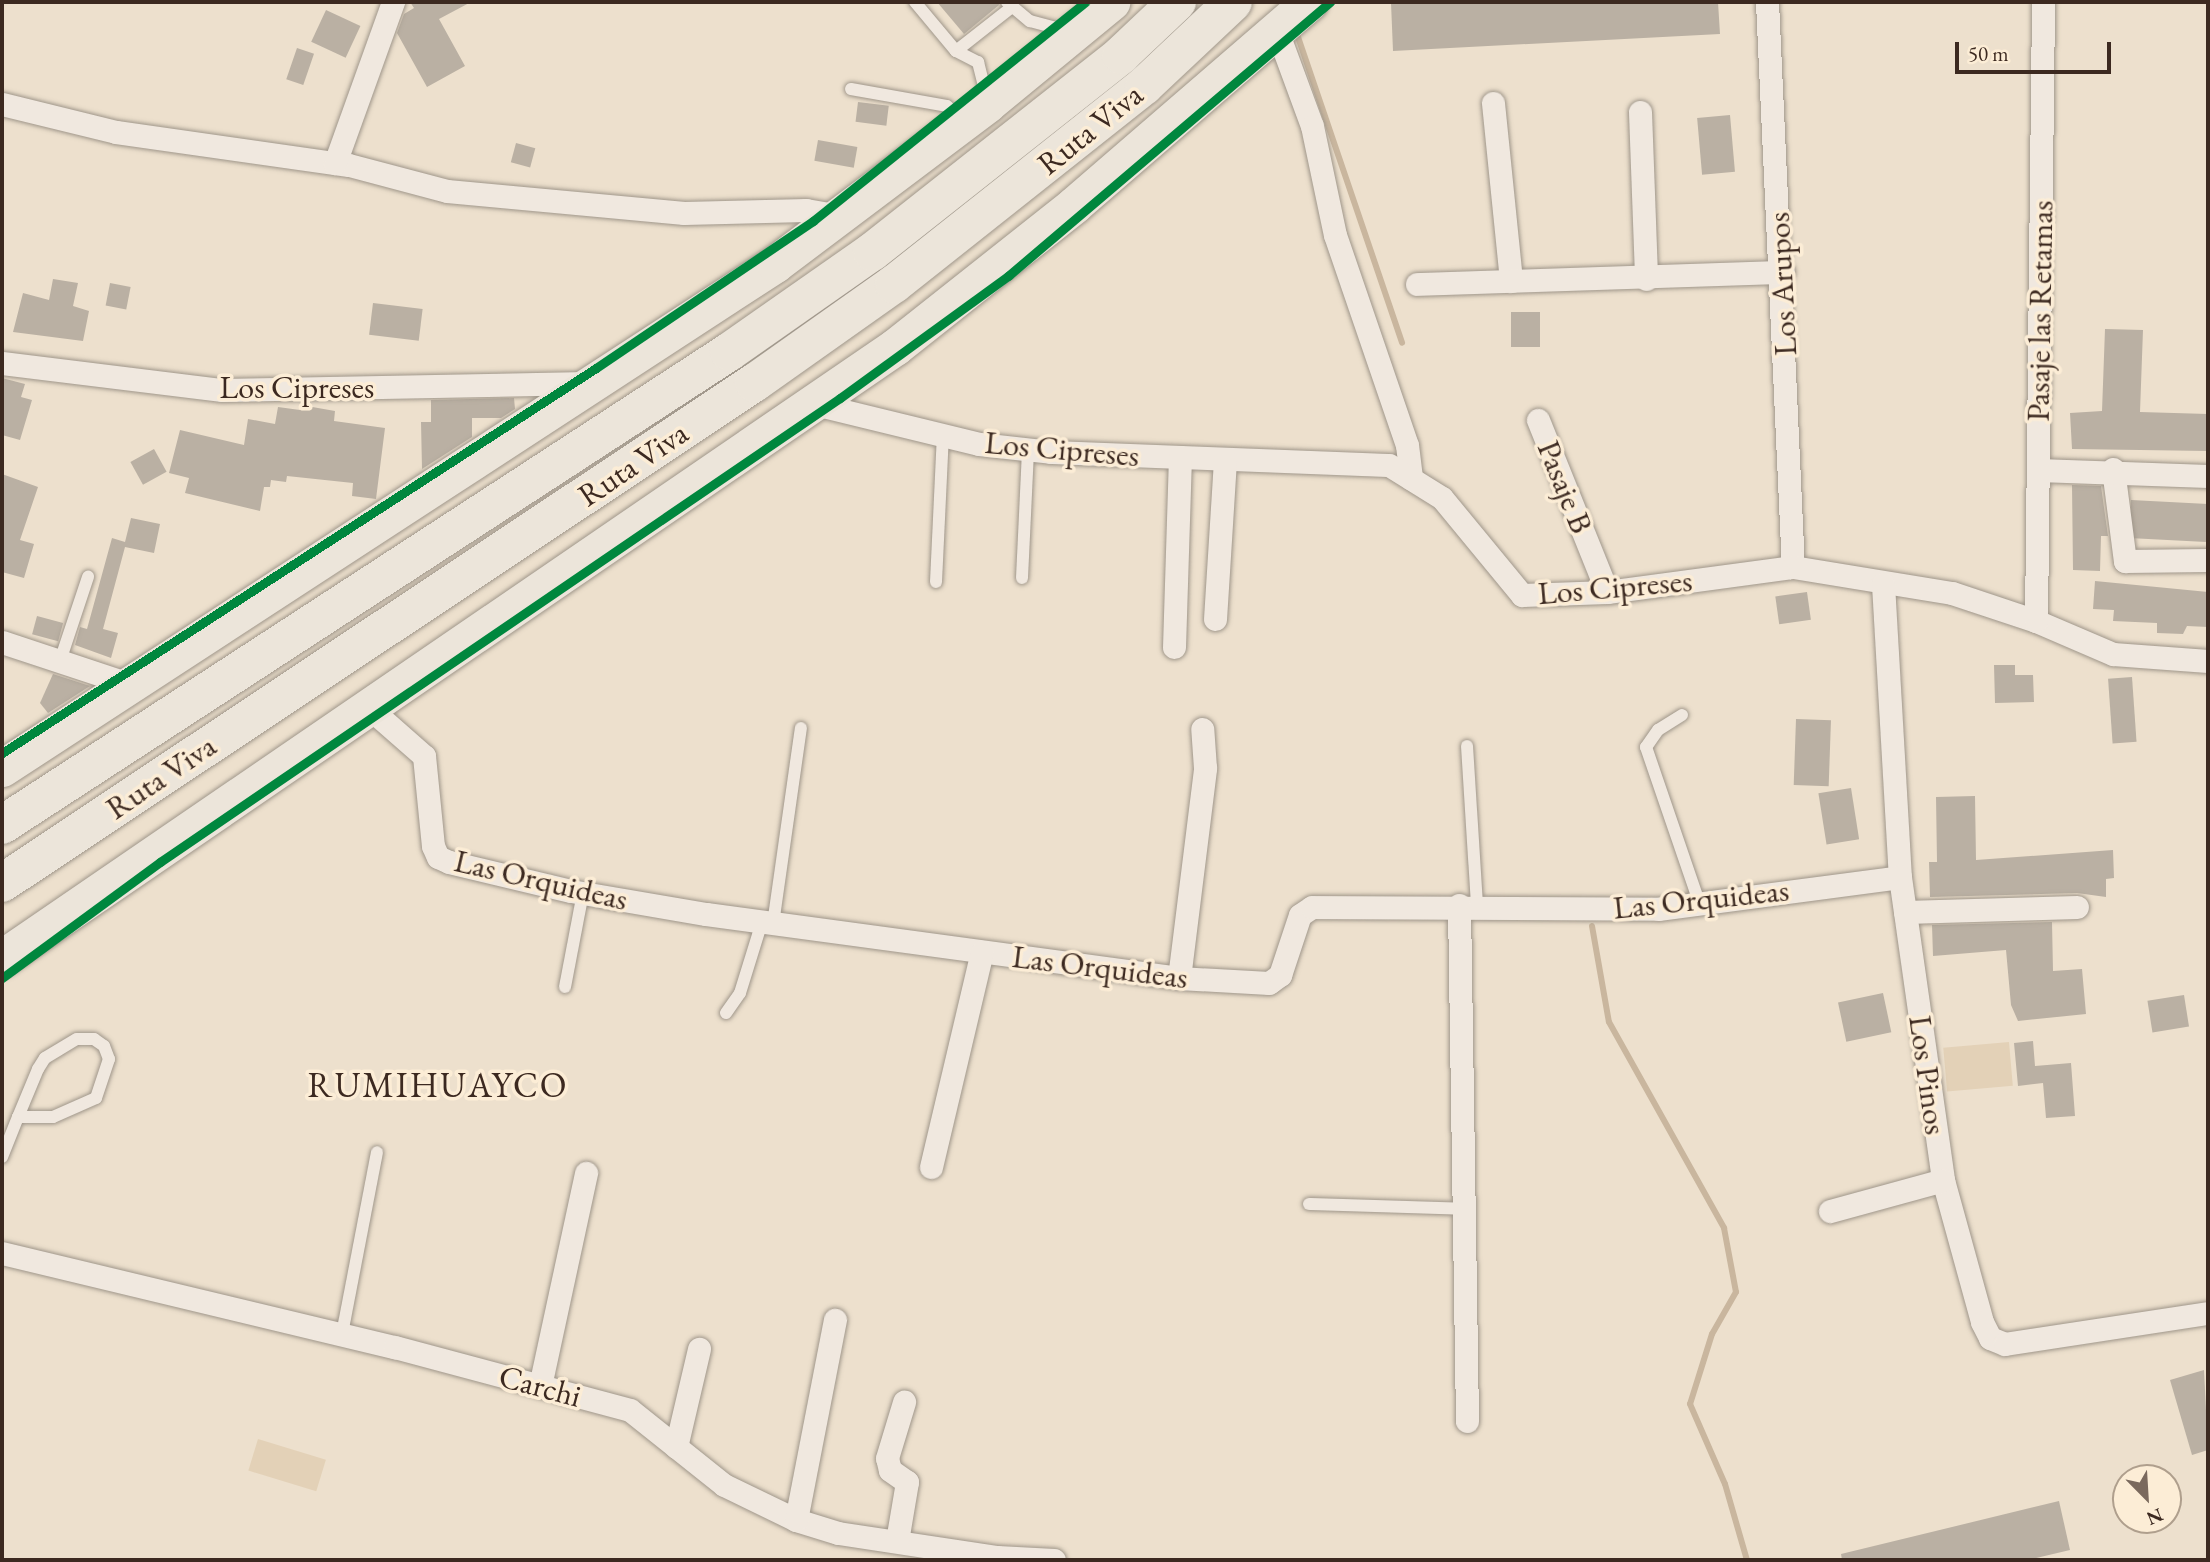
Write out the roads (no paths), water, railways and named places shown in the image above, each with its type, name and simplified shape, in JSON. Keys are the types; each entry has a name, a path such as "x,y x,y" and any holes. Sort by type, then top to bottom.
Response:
{"highway":[{"name":"Ruta Viva","path":"2,825 729,352 861,260 1111,63 1177,2"},
{"name":"Ruta Viva","path":"2,883 754,383 894,284 1144,86 1233,2"}],"main road":[{"path":"2,768 594,383 840,216 975,113 1111,2"},
{"name":"Ruta Viva","path":"2,958 367,706 816,404 1074,205 1309,2"}],"street":[{"path":"335,163 393,2"},
{"name":"Los Arupos","path":"1767,2 1783,272 1793,566"},
{"name":"Pasaje las Retamas","path":"2036,621 2043,2"},
{"path":"1277,31 1312,125 1335,235 1407,445 1411,479"},
{"path":"1493,103 1511,281"},
{"path":"2,104 116,132 335,163 447,191 684,213 806,210 840,216"},
{"path":"1640,112 1646,279"},
{"path":"1417,284 1646,279 1783,272"},
{"name":"Los Cipreses","path":"2,363 222,390 594,383"},
{"name":"Los Cipreses","path":"816,404 943,435 1028,449 1390,466 1442,498 1522,595 1607,592 1793,566 1883,584 1952,593 2036,621 2113,654 2208,661"},
{"name":"Pasaje B","path":"1538,420 1607,592"},
{"path":"1174,648 1181,457"},
{"path":"1215,619 1226,459"},
{"path":"2038,470 2113,469 2208,475"},
{"path":"2113,469 2125,561 2208,560"},
{"name":"Los Pinos","path":"1883,584 1900,877 1943,1180 1982,1322 1990,1338 2005,1344 2208,1313"},
{"path":"2,642 129,684"},
{"name":"Las Orquideas","path":"367,706 424,756 433,846 438,857 583,893 768,923 1179,978 1269,983 1280,975 1300,915 1312,907 1658,909 1900,877"},
{"path":"1179,978 1205,768 1202,729"},
{"path":"1467,1421 1465,1209 1468,906"},
{"path":"1905,912 2077,906"},
{"path":"931,1167 982,952"},
{"path":"540,1386 586,1173"},
{"path":"1830,1211 1943,1180"},
{"name":"Carchi","path":"2,1253 342,1334 630,1410 724,1485 796,1520 838,1533 897,1541 942,1554 1054,1560"},
{"path":"796,1520 835,1320"},
{"path":"676,1447 699,1349"},
{"path":"897,1541 907,1482 890,1470 887,1458 904,1402"}],"lane":[{"path":"851,89 975,113 986,84 978,62 956,51 915,2"},
{"path":"956,51 1009,4 1030,21 1076,32"},
{"path":"936,582 943,435"},
{"path":"1022,578 1028,449"},
{"path":"61,661 88,577"},
{"path":"1682,715 1658,730 1646,747 1699,902"},
{"path":"726,1013 740,993 768,923 801,728"},
{"path":"1467,746 1468,906"},
{"path":"565,987 583,893"},
{"path":"2,1157 18,1117 45,1058 77,1039 94,1039 104,1046 108,1059 96,1098 53,1117 18,1117"},
{"path":"342,1334 377,1152"},
{"path":"1309,1204 1465,1209"}],"waterway":[{"path":"1298,37 1402,343"},
{"path":"1592,926 1609,1022 1724,1228 1736,1292 1712,1334 1690,1404 1725,1484 1747,1560"}],"district":[{"name":"RUMIHUAYCO","path":"438,1085"}]}
